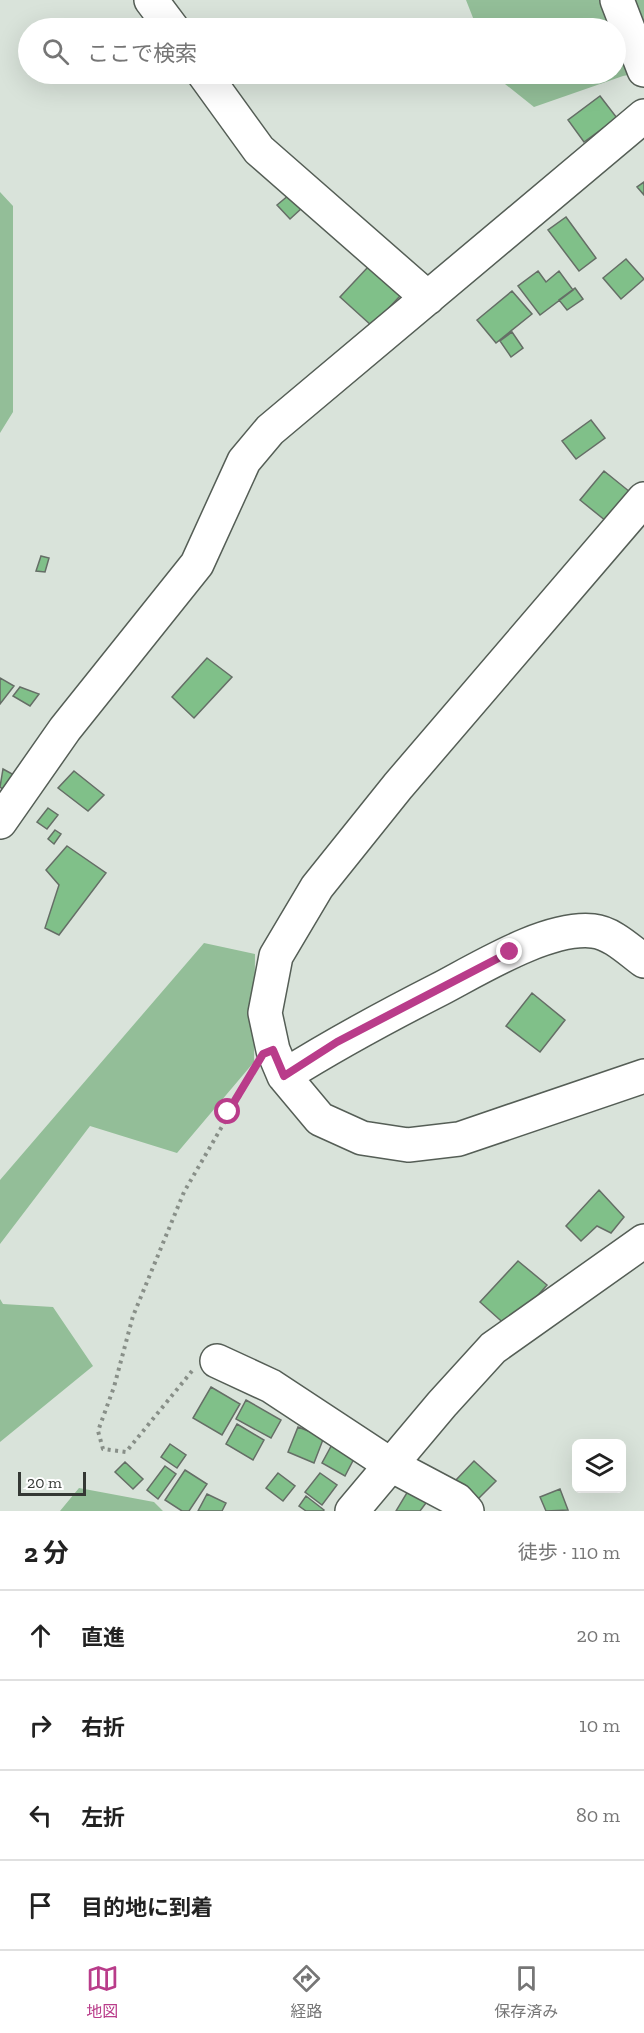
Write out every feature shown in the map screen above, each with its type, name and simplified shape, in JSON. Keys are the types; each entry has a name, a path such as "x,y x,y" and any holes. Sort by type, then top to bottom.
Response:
{"street":[{"path":"152,0 165,18"},
{"path":"617,0 624,18"},
{"path":"626,23 644,69"},
{"path":"211,84 260,150 428,298"},
{"path":"0,822 65,729 197,564 244,461 270,430 644,116"},
{"path":"644,499 398,786 317,887 276,956 265,1013 279,1063 320,1119 362,1138 408,1145 459,1139 644,1076"},
{"path":"279,1063 337,1042 510,952 563,933 594,931 612,938 644,961"},
{"path":"352,1511 493,1348 644,1241"},
{"path":"217,1361 271,1386 391,1465 458,1500 467,1511"}],"path":[{"path":"217,1361 198,1365 126,1452 104,1449 98,1431 114,1387 134,1316 184,1192 263,1054 279,1063"}],"green space":[{"path":"466,0 644,0 644,72 626,75 626,18 473,18"},
{"path":"505,84 600,84 534,107"},
{"path":"0,192 13,206 13,412 0,433"},
{"path":"204,943 255,954 254,1062 177,1153 90,1126 0,1244 0,1180"},
{"path":"0,1299 3,1304 53,1307 93,1366 0,1442"},
{"path":"79,1488 154,1502 163,1511 60,1511"}],"building":[{"path":"600,96 617,118 584,142 568,120"},
{"path":"644,182 644,195 637,187"},
{"path":"289,195 302,208 290,219 277,205"},
{"path":"566,217 596,258 579,271 548,230"},
{"path":"626,259 644,279 621,299 603,278"},
{"path":"368,267 400,296 372,326 340,297"},
{"path":"538,271 546,282 559,271 573,290 540,315 518,286"},
{"path":"575,288 583,299 567,310 559,300"},
{"path":"512,291 532,314 496,343 477,320"},
{"path":"512,332 523,348 511,357 500,341"},
{"path":"591,420 605,438 576,459 562,441"},
{"path":"604,471 630,492 606,521 580,500"},
{"path":"41,556 49,558 45,572 36,571"},
{"path":"207,658 232,677 194,718 172,697"},
{"path":"0,678 14,686 0,704"},
{"path":"20,687 39,694 30,706 13,696"},
{"path":"3,769 14,775 4,790 0,787"},
{"path":"74,771 104,795 88,811 58,788"},
{"path":"48,808 58,815 47,829 37,822"},
{"path":"55,830 61,834 54,844 48,839"},
{"path":"67,846 106,873 59,935 45,928 59,885 46,870"},
{"path":"532,993 565,1020 540,1052 506,1026"},
{"path":"599,1190 624,1217 611,1233 597,1226 581,1241 566,1226"},
{"path":"518,1261 547,1285 509,1328 480,1302"},
{"path":"211,1387 240,1404 222,1435 193,1418"},
{"path":"246,1400 281,1420 271,1438 236,1419"},
{"path":"237,1424 264,1440 253,1460 226,1444"},
{"path":"298,1427 324,1437 314,1463 288,1452"},
{"path":"335,1439 358,1451 345,1476 322,1463"},
{"path":"170,1444 186,1455 177,1468 161,1457"},
{"path":"474,1461 496,1481 477,1500 456,1480"},
{"path":"125,1462 143,1479 133,1489 115,1472"},
{"path":"165,1466 176,1474 158,1499 147,1490"},
{"path":"185,1470 207,1484 189,1511 182,1511 165,1500"},
{"path":"278,1473 295,1486 283,1501 266,1488"},
{"path":"320,1473 337,1485 322,1505 305,1492"},
{"path":"411,1486 429,1499 420,1511 396,1511"},
{"path":"560,1489 568,1510 546,1511 540,1497"},
{"path":"207,1494 226,1503 222,1511 198,1511"},
{"path":"306,1496 324,1510 306,1511 299,1506"}],"route":[{"path":"228,1112 240,1096 263,1054 273,1050 284,1076 337,1042 510,952"}]}
